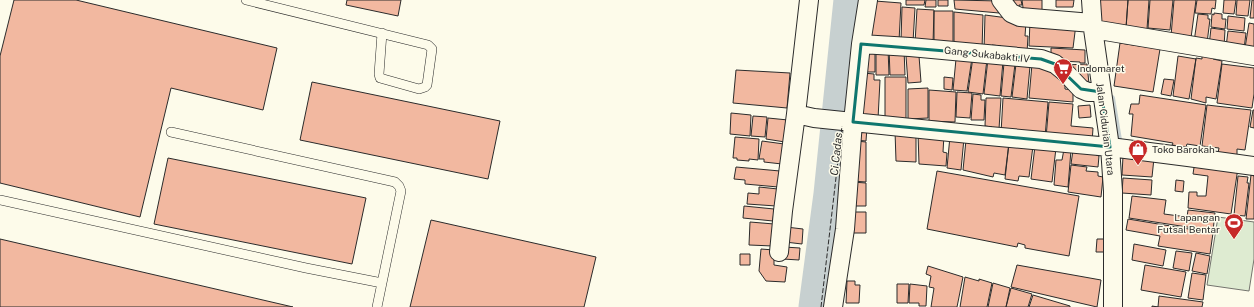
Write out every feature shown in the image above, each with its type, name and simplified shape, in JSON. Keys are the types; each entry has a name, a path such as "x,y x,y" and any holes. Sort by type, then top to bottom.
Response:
{"street":[{"path":"779,252 809,0"},
{"path":"833,307 845,229 847,121 868,0"},
{"path":"1001,0 1011,13 1020,17 1092,26 1254,56"},
{"name":"Jalan Cidurian Utara","path":"1091,0 1092,26 1110,147 1113,192 1112,307"},
{"name":"Gang Sukabakti.IV","path":"861,44 910,46 1042,59 1055,64 1081,89 1088,92 1101,92"},
{"path":"796,114 814,118 1110,147 1188,156 1254,166"}],"lane":[{"path":"246,0 382,33 428,45 432,49 427,85 425,87 420,89 380,78 382,33"},
{"path":"171,132 395,182 401,191 377,307"},
{"path":"0,200 382,283"}],"highlighted area":[{"path":"861,44 1041,59 1055,64 1081,89 1101,92 1110,147 853,122"}],"green space":[{"name":"Lapangan Futsal Bentar","path":"1218,217 1254,222 1254,259 1249,291 1207,285"}],"building":[{"path":"14,0 76,0 277,48 263,110 171,88 140,217 0,183 0,56"},
{"path":"347,0 401,0 398,16 346,5"},
{"path":"906,0 925,0 924,5 906,5"},
{"path":"926,0 936,0 936,7 925,7"},
{"path":"938,0 948,0 948,6 938,6"},
{"path":"954,0 1000,1 999,13 955,9"},
{"path":"1010,0 1021,0 1022,5 1019,5 1020,9"},
{"path":"1022,0 1042,0 1042,15 1024,15"},
{"path":"1056,0 1074,0 1073,7 1056,7"},
{"path":"1099,0 1128,0 1126,28 1100,25"},
{"path":"1128,0 1149,0 1147,29 1126,28"},
{"path":"1150,0 1173,0 1170,30 1148,28"},
{"path":"1174,0 1196,0 1191,38 1171,36"},
{"path":"1197,0 1216,0 1215,9 1212,8 1211,14 1195,13"},
{"path":"1224,0 1236,0 1234,14 1223,13"},
{"path":"1237,0 1250,0 1248,16 1236,15"},
{"path":"1252,0 1254,0 1254,18 1250,18"},
{"path":"875,1 901,3 899,41 869,37"},
{"path":"902,7 915,8 913,42 901,41"},
{"path":"917,9 934,10 933,44 915,43"},
{"path":"934,11 953,11 953,46 934,45"},
{"path":"954,12 983,15 982,50 954,44"},
{"path":"1214,13 1222,14 1222,19 1226,19 1225,29 1211,27 1212,14 1214,15"},
{"path":"1198,14 1208,15 1208,19 1210,19 1207,43 1194,42"},
{"path":"985,15 1023,20 1026,22 1025,36 1028,36 1027,53 1001,53 1001,46 992,45 992,50 984,50"},
{"path":"1228,16 1245,18 1244,31 1227,29"},
{"path":"1030,21 1076,24 1073,48 1029,46"},
{"path":"1249,23 1254,24 1254,50 1245,48"},
{"path":"1211,28 1225,30 1224,47 1209,46"},
{"path":"1228,31 1246,33 1244,49 1226,47"},
{"path":"1120,43 1160,49 1153,92 1114,86"},
{"path":"876,48 888,48 889,75 876,75"},
{"path":"889,48 904,49 905,75 890,75"},
{"path":"1051,48 1085,50 1085,63 1060,61 1051,57"},
{"path":"864,50 875,50 875,72 863,72"},
{"path":"906,56 919,56 921,82 908,83"},
{"path":"1178,56 1196,59 1189,99 1173,96"},
{"path":"1202,56 1213,57 1213,59 1222,61 1216,99 1206,97 1206,103 1191,99 1196,58 1202,59"},
{"path":"973,57 987,59 983,94 968,92"},
{"path":"972,58 967,91 953,90 956,59"},
{"path":"988,59 1003,61 1000,96 984,94"},
{"path":"1004,63 1015,64 1011,97 1001,96"},
{"path":"1016,64 1030,66 1027,99 1012,97"},
{"path":"1032,64 1054,67 1065,82 1065,89 1073,90 1073,102 1029,98"},
{"path":"1087,64 1089,84 1065,65"},
{"path":"1222,64 1254,68 1254,94 1252,108 1217,103"},
{"path":"736,70 790,73 787,108 733,103"},
{"path":"863,73 874,74 874,80 880,80 878,119 861,117"},
{"path":"885,77 906,77 906,119 885,119"},
{"path":"944,77 953,78 952,90 944,89"},
{"path":"1164,79 1174,80 1171,96 1161,94"},
{"path":"312,82 500,121 488,179 300,140"},
{"path":"928,88 928,118 908,119 908,89"},
{"path":"929,90 956,92 955,122 929,121"},
{"path":"957,92 972,93 970,118 956,117"},
{"path":"973,94 981,95 981,100 985,100 984,120 971,120"},
{"path":"1140,95 1206,105 1200,146 1187,144 1186,147 1172,145 1173,143 1131,136 1133,114 1129,114 1131,104 1139,104"},
{"path":"986,98 1001,98 999,129 992,129 992,127 985,126"},
{"path":"1003,98 1048,102 1045,137 1001,133"},
{"path":"1049,102 1073,104 1071,126 1093,128 1092,143 1046,138"},
{"path":"1090,105 1091,117 1079,118 1078,106"},
{"path":"1207,105 1251,110 1245,150 1237,149 1237,155 1218,153 1219,148 1202,146"},
{"path":"1254,110 1254,128 1250,127"},
{"path":"731,113 751,115 750,136 730,134"},
{"path":"753,116 767,117 765,137 751,136"},
{"path":"768,118 788,120 785,142 766,139"},
{"path":"855,127 867,127 866,141 855,140"},
{"path":"895,131 916,132 916,162 896,161"},
{"path":"918,133 944,135 943,152 947,153 946,166 919,164"},
{"path":"950,136 964,138 961,170 947,168"},
{"path":"735,137 759,139 758,160 749,159 749,161 737,160 737,158 733,158"},
{"path":"966,140 1009,143 1005,175 994,173 993,177 963,170"},
{"path":"762,141 784,144 782,164 764,162 764,159 759,159"},
{"path":"856,141 866,142 866,182 852,181"},
{"path":"1009,143 1033,146 1029,177 1019,176 1018,181 1005,179"},
{"path":"1035,146 1056,148 1052,182 1031,179"},
{"path":"1064,149 1071,150 1068,187 1054,185 1056,160 1062,160"},
{"path":"1073,150 1096,152 1096,155 1099,156 1098,167 1071,164"},
{"name":"Toko Barokah","path":"1123,156 1154,158 1152,177 1122,175"},
{"path":"168,158 366,198 352,264 154,224"},
{"path":"1195,161 1238,168 1231,214 1188,208 1189,192 1197,192 1197,196 1206,196 1208,176 1193,174"},
{"path":"1071,165 1087,167 1086,171 1098,172 1098,176 1103,177 1101,197 1068,192"},
{"path":"736,167 780,171 778,187 745,184 745,180 734,179"},
{"path":"937,171 1079,196 1069,256 1025,248 1025,245 1018,243 1017,247 927,229"},
{"path":"1251,175 1254,176 1254,219 1246,219"},
{"path":"1238,176 1248,177 1247,183 1249,183 1245,216 1234,215"},
{"path":"1123,178 1152,180 1151,195 1122,193"},
{"path":"1176,180 1184,181 1183,192 1175,191"},
{"path":"852,182 866,183 866,206 851,206"},
{"path":"759,187 778,189 776,206 747,204 748,193 759,194"},
{"path":"1132,196 1166,200 1164,214 1187,217 1188,210 1215,213 1213,231 1129,218"},
{"path":"744,206 774,209 773,221 743,218"},
{"path":"850,212 866,212 866,233 853,233"},
{"path":"1128,219 1213,233 1210,254 1158,246 1160,236 1126,230"},
{"path":"431,220 596,257 584,307 410,307"},
{"path":"750,222 774,224 773,246 749,245"},
{"path":"786,227 803,229 802,244 785,242"},
{"path":"0,239 293,307 0,307"},
{"path":"1097,239 1104,239 1104,252 1096,252"},
{"path":"1134,244 1166,250 1163,266 1132,260"},
{"path":"784,247 800,248 799,260 783,259"},
{"path":"761,249 774,250 774,265 787,267 785,282 766,281 759,271"},
{"path":"1176,251 1192,253 1189,271 1173,268"},
{"path":"1196,253 1210,256 1207,274 1192,271"},
{"path":"740,254 750,254 750,265 740,265"},
{"path":"1017,265 1101,280 1097,307 1011,287"},
{"path":"1145,265 1186,272 1181,297 1141,290"},
{"path":"928,266 963,277 957,307 931,307 934,288 929,287 931,276 926,274"},
{"path":"1192,273 1206,275 1203,300 1188,298"},
{"path":"965,277 992,283 987,307 960,307"},
{"path":"847,281 855,281 855,285 860,285 859,303 846,303"},
{"path":"993,283 1010,288 1006,307 988,307"},
{"path":"897,284 909,284 908,303 897,303"},
{"path":"910,284 927,286 926,306 919,306 919,303 909,303"},
{"path":"1011,288 1032,294 1028,307 1006,307"},
{"path":"1033,295 1070,306 1070,307 1029,307"},
{"path":"1159,296 1203,302 1202,307 1158,307"}],"waterway":[{"name":"Ci Cadas","path":"816,307 831,194 851,0"},
{"path":"1112,98 1119,140"}],"fence":[{"path":"821,307 842,126"}],"place":[{"name":"Indomaret","path":"1063,85"},
{"name":"Toko Barokah","path":"1138,166"},
{"name":"Lapangan Futsal Bentar","path":"1234,240"}]}
